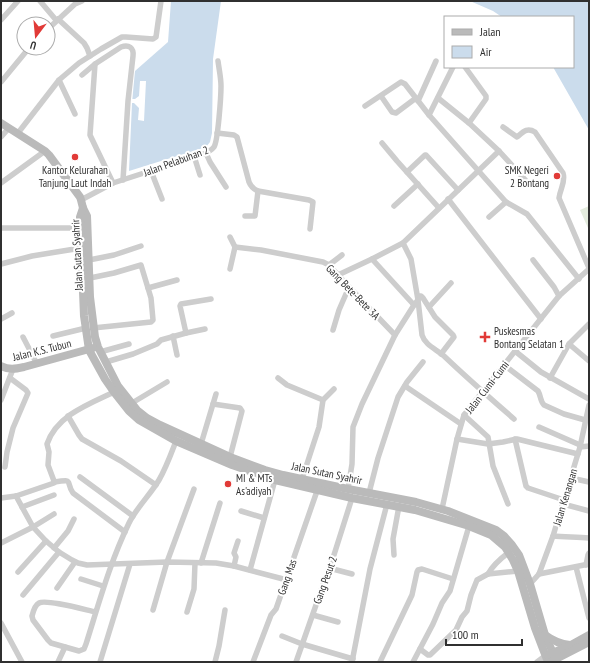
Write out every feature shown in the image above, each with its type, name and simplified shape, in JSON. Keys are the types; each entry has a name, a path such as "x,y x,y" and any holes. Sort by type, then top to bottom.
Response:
{"street":[{"path":"1,20 18,1"},
{"path":"40,1 57,20 84,43 90,56"},
{"path":"57,20 79,1"},
{"path":"18,134 59,80 79,63 122,37 154,38 156,36 160,1"},
{"path":"82,75 95,64 124,46 129,46 132,49 133,52 123,180"},
{"path":"1,82 22,56"},
{"name":"Jalan Pelabuhan 2","path":"81,200 113,183 206,153 214,147 217,133 221,85 218,61"},
{"path":"381,96 392,112 396,113 417,99 436,61"},
{"path":"95,64 90,135 113,183"},
{"path":"429,115 453,68"},
{"path":"466,68 486,96 486,99 469,123"},
{"path":"59,80 75,114"},
{"path":"365,106 401,82 405,84 429,115 506,202 527,214 579,279"},
{"path":"438,98 469,123 499,151 528,183"},
{"path":"1,122 45,151 54,160 81,200 83,208"},
{"path":"503,127 517,137 527,130 532,130 535,132 563,173 564,181 559,198 589,269"},
{"path":"1,137 9,128"},
{"path":"217,133 234,135 237,137 249,182 252,187 258,191 312,200 314,204 310,229"},
{"path":"382,144 439,208"},
{"path":"1,184 45,151"},
{"path":"338,275 403,243 499,151"},
{"path":"206,153 226,187"},
{"path":"407,172 426,155 458,190"},
{"path":"194,156 200,175"},
{"path":"151,171 162,200"},
{"path":"394,206 418,184"},
{"path":"245,216 255,216 258,191"},
{"path":"448,199 541,319"},
{"path":"489,217 506,202"},
{"name":"Jalan Sutan Syahrir","path":"83,208 80,217 80,228 84,316 90,328 105,379 129,411 139,420 176,441 229,460 275,480 352,498 441,512 491,535 505,547 518,571 535,628 551,659"},
{"name":"Jalan Sutan Syahrir","path":"83,208 87,216 90,278 90,328"},
{"path":"1,228 80,228"},
{"path":"230,237 235,247 230,269"},
{"path":"403,243 411,259 416,300 424,340 514,419"},
{"path":"89,260 114,255 142,246"},
{"name":"Gang Bete-Bete 3A","path":"235,247 261,250 323,262 329,265 396,335"},
{"path":"1,264 32,256 81,248"},
{"path":"329,265 342,255"},
{"path":"372,259 416,300"},
{"path":"533,260 560,296"},
{"path":"53,336 90,328 152,322 151,298 142,267 140,265 114,273 90,278"},
{"name":"Jalan Cumi-Cumi","path":"441,512 457,439 464,415 560,296 589,269"},
{"path":"148,288 178,280"},
{"path":"429,307 451,283"},
{"path":"333,330 339,310 349,287"},
{"path":"348,489 352,464 354,426 362,404 396,335 416,300 420,296 436,317 454,336 441,354"},
{"path":"186,333 180,306 181,304 211,299"},
{"path":"1,319 12,313"},
{"path":"550,378 568,344 589,324"},
{"path":"106,362 133,354 172,336 205,329"},
{"path":"172,336 177,355"},
{"path":"23,337 37,364"},
{"path":"96,350 129,344"},
{"path":"568,344 589,360"},
{"name":"Jalan Sutan Syahrir","path":"96,350 106,362 118,386 137,410 147,418 201,444 229,460 302,479 416,502 496,530 504,536 519,555 530,584 551,659"},
{"name":"Jalan K.S. Tubun","path":"1,366 6,369 13,369 96,350"},
{"path":"516,351 550,378 589,399"},
{"path":"369,493 378,458 398,396 423,362"},
{"path":"504,365 538,391 544,405 564,414 586,420"},
{"path":"1,400 13,369"},
{"path":"5,467 13,428 28,393 10,378"},
{"path":"278,378 287,385 301,392 323,400"},
{"path":"132,403 167,382"},
{"path":"405,386 461,424"},
{"path":"302,479 319,427 323,400 334,389"},
{"path":"54,482 48,463 49,452 47,444 54,429 68,416 114,392"},
{"path":"201,444 216,394"},
{"path":"213,404 240,408 242,411 229,460"},
{"name":"Jalan Kenangan","path":"530,584 538,574 553,536 578,454 589,405"},
{"path":"464,415 487,436 495,472 508,504"},
{"path":"68,416 82,439 121,461 156,485"},
{"path":"539,427 580,446 589,446"},
{"path":"457,439 488,444 515,439 578,454"},
{"path":"515,439 526,486 528,488 589,511"},
{"path":"96,612 42,602 37,604 32,616 33,620 51,643 79,651 84,649 96,612 103,586 125,532 133,516 156,485 176,441"},
{"path":"80,477 133,516"},
{"path":"571,478 589,482"},
{"path":"1,498 16,496 54,482 66,480 68,481 73,494 125,532"},
{"path":"250,570 275,480"},
{"path":"153,610 167,562 194,489"},
{"name":"Gang Mas","path":"253,662 271,615 276,609 318,491"},
{"path":"22,507 54,495"},
{"path":"16,496 33,527 46,541 75,562 87,565 167,562 216,563 234,566 287,580"},
{"name":"Gang Pesut 2","path":"296,662 329,568 334,558 352,498"},
{"path":"187,612 194,589 198,563 220,503"},
{"path":"282,636 352,661 370,569 387,504"},
{"path":"394,555 393,539 399,506"},
{"path":"241,511 264,518"},
{"path":"1,543 33,527 54,514"},
{"path":"23,595 57,550 74,519"},
{"path":"413,662 434,624 442,603 450,591 469,526"},
{"path":"553,536 589,538"},
{"path":"18,572 46,541"},
{"path":"234,566 236,557 234,553 238,541"},
{"path":"488,574 491,568 508,552"},
{"path":"538,574 587,565 589,554"},
{"path":"57,588 75,562"},
{"path":"100,662 130,564"},
{"path":"576,567 589,618"},
{"path":"329,568 352,574"},
{"path":"380,662 412,595 418,570 422,569 453,579"},
{"path":"420,649 430,655 456,630 463,615 467,611 471,595 479,578 488,574 518,571"},
{"path":"81,579 103,586"},
{"path":"215,662 225,610"},
{"path":"313,615 338,622"},
{"path":"1,623 22,662"},
{"path":"551,659 589,635"},
{"path":"545,636 561,644 571,645"},
{"path":"537,662 551,659 589,642"},
{"path":"58,662 65,647"}],"shaded area":[{"path":"589,206 589,228 588,228 580,210"}],"water":[{"path":"171,1 221,1 213,59 212,133 210,142 206,147 129,171 135,71 168,42"},
{"path":"470,1 589,1 589,130 554,68 574,68 574,16 500,16"}],"pier":[{"path":"140,81 146,81 144,121 138,120 139,108 132,103 132,99 139,96"}],"place":[{"name":"Kantor Kelurahan Tanjung Laut Indah","path":"75,157"},
{"name":"SMK Negeri 2 Bontang","path":"557,176"},
{"name":"Puskesmas Bontang Selatan 1","path":"485,337"},
{"name":"MI & MTs As'adiyah","path":"228,484"}]}
